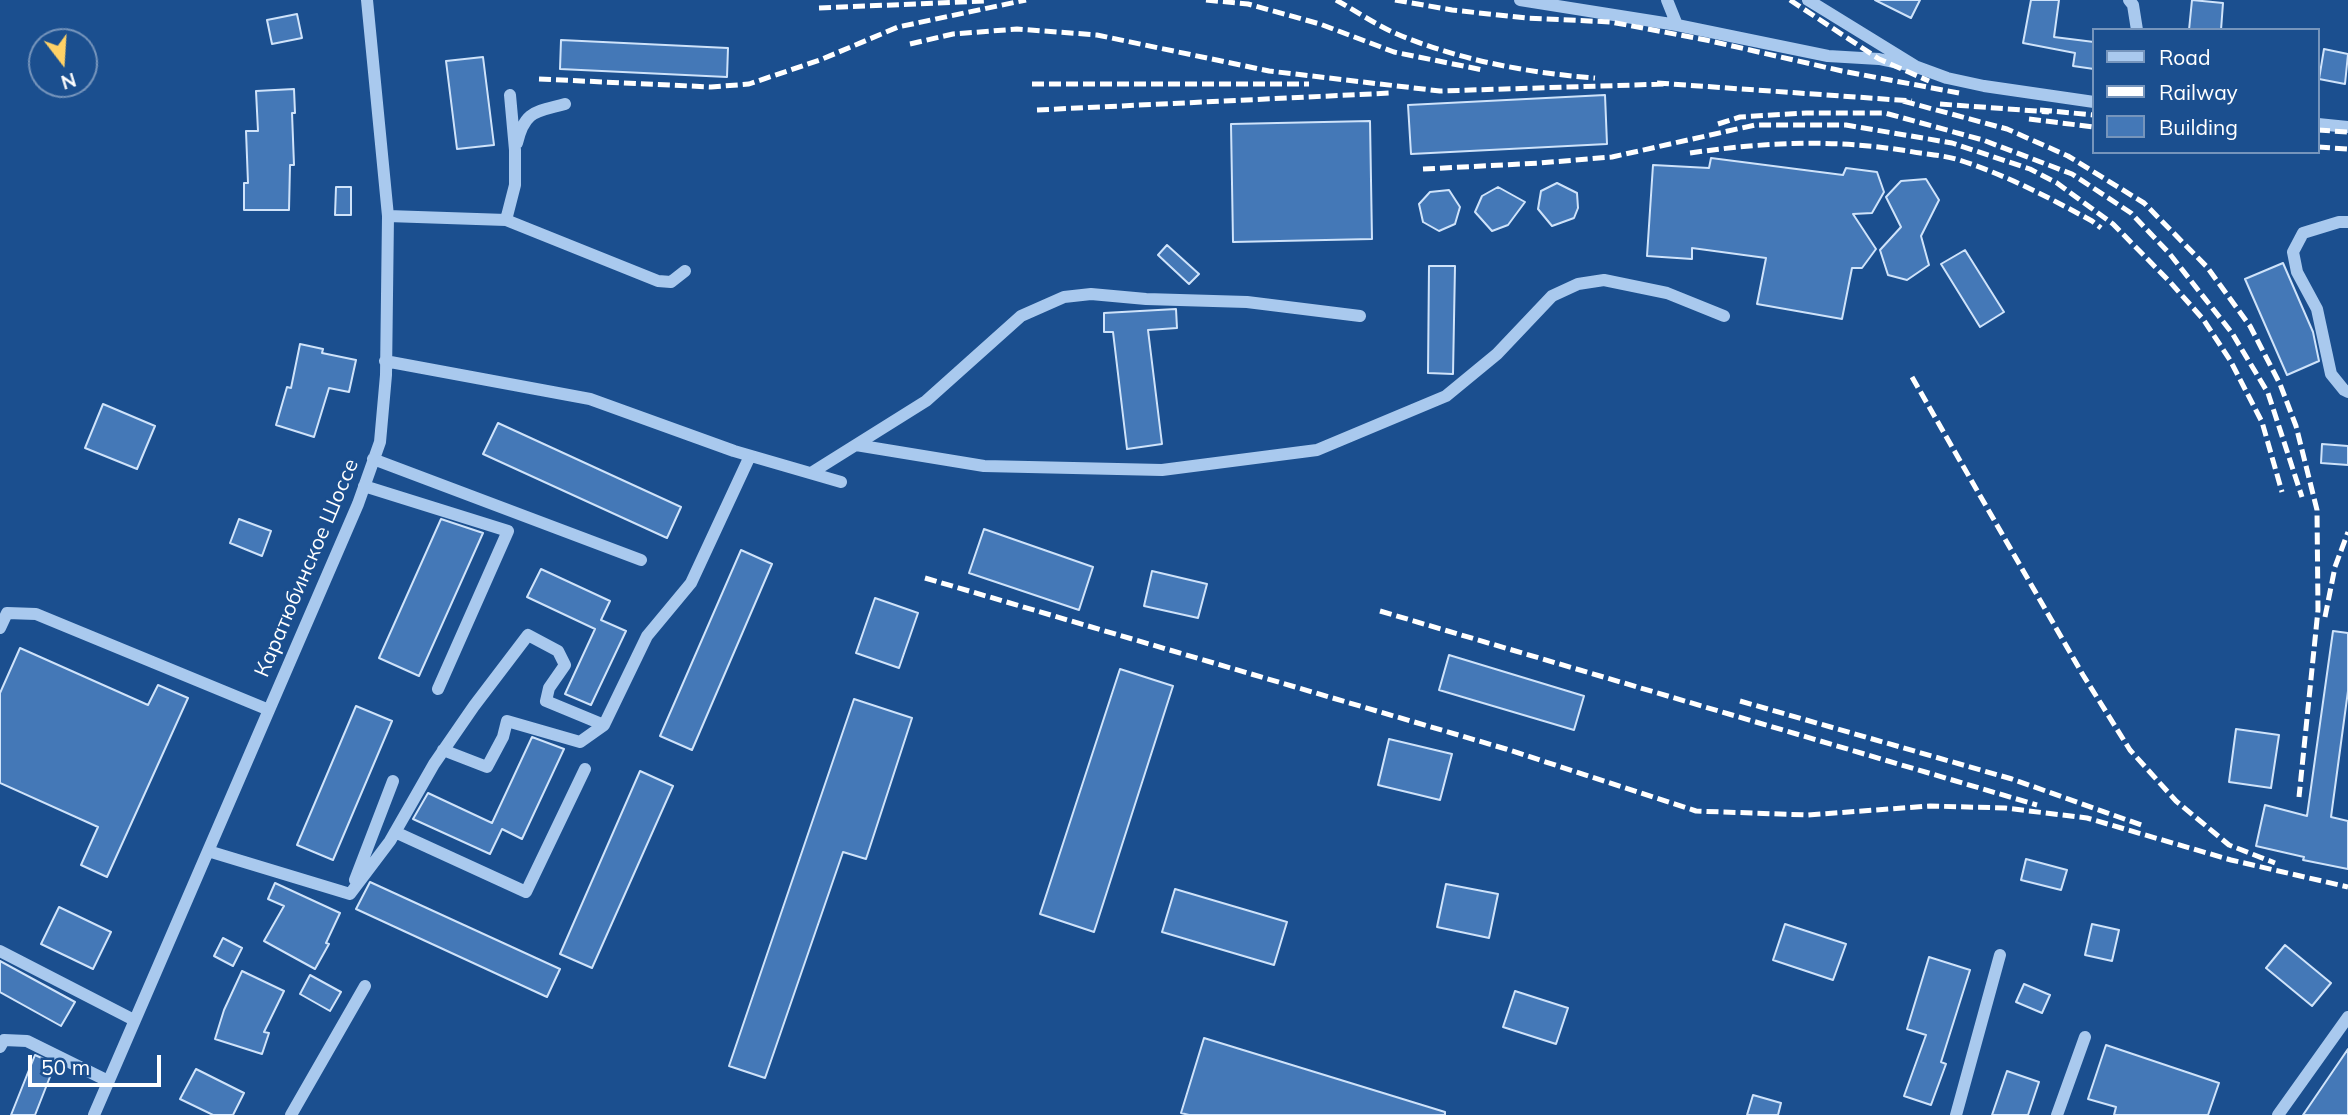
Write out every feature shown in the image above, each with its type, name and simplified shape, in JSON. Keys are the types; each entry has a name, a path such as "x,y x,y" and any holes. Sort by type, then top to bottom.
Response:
{"street":[{"name":"Каратюбинское Шоссе","path":"94,1115 269,710 380,442 385,361 388,216 367,0"},
{"path":"1520,0 1677,25 1828,55 1879,59 1984,86 2092,102"},
{"path":"1667,0 1677,25"},
{"path":"1808,0 1917,67"},
{"path":"2130,0 2137,28"},
{"path":"506,220 515,185 510,95"},
{"path":"515,150 521,128 532,113 565,103"},
{"path":"2320,124 2348,127"},
{"path":"388,216 506,220 658,281 671,282 685,271"},
{"path":"2348,222 2320,226 2303,233 2293,252 2297,272 2316,309 2331,374 2343,390 2348,392"},
{"path":"856,445 984,466 1162,470 1317,450 1446,396 1496,354 1552,296 1578,284 1605,280 1654,290 1724,316"},
{"path":"811,473 926,401 1021,316 1064,297 1091,294 1247,302 1360,316"},
{"path":"385,361 590,399 750,456 841,482"},
{"path":"443,750 487,767 503,737 507,721 580,742 604,725 647,636 664,619 691,583 750,456"},
{"path":"373,459 641,560"},
{"path":"364,486 508,531 438,689"},
{"path":"0,628 7,613 37,614 269,710"},
{"path":"350,894 395,832 443,750 528,635 558,651 565,665 549,688 546,701 604,725"},
{"path":"395,832 526,892 585,769"},
{"path":"350,894 393,781"},
{"path":"208,850 350,894"},
{"path":"0,951 135,1020"},
{"path":"1956,1115 2000,955"},
{"path":"291,1115 365,986"},
{"path":"2278,1115 2348,1017"},
{"path":"2057,1115 2085,1037"},
{"path":"0,1047 4,1040 27,1041 108,1081"}],"building":[{"path":"1875,0 1920,0 1911,18"},
{"path":"2031,0 2059,0 2054,37 2092,42 2092,69 2073,66 2075,53 2023,43"},
{"path":"2192,0 2223,3 2221,28 2189,28"},
{"path":"297,14 302,38 272,44 267,20"},
{"path":"561,40 728,48 727,77 560,69"},
{"path":"2324,49 2348,54 2345,84 2320,79"},
{"path":"483,57 494,145 457,149 446,61"},
{"path":"294,89 294,165 290,165 289,210 244,210 244,183 248,183 246,131 258,131 256,91"},
{"path":"1605,95 1607,144 1411,154 1408,105"},
{"path":"1370,121 1372,239 1233,242 1231,124"},
{"path":"1711,158 1843,175 1846,168 1877,172 1884,192 1872,213 1853,214 1876,249 1862,268 1852,268 1842,319 1757,304 1766,258 1692,248 1692,259 1647,256 1653,165 1709,168"},
{"path":"1926,179 1939,200 1921,236 1929,265 1907,280 1888,275 1880,250 1901,227 1886,197 1901,181"},
{"path":"1557,183 1577,193 1578,208 1574,218 1552,226 1538,209 1541,191"},
{"path":"336,187 351,187 351,215 335,215"},
{"path":"1498,187 1525,202 1508,225 1492,231 1475,212 1482,196"},
{"path":"1449,190 1460,207 1455,224 1439,231 1423,222 1419,204 1430,192"},
{"path":"1167,245 1199,274 1189,284 1158,255"},
{"path":"1965,250 2004,312 1980,327 1941,264"},
{"path":"2283,263 2313,332 2319,361 2287,375 2245,279"},
{"path":"1429,266 1455,266 1453,374 1428,373"},
{"path":"1176,309 1177,328 1148,330 1162,444 1127,449 1113,332 1104,332 1104,313"},
{"path":"300,344 323,349 322,353 356,360 349,392 329,388 314,437 276,425 287,387 291,388"},
{"path":"103,404 155,426 137,469 85,448"},
{"path":"498,423 681,507 667,538 483,454"},
{"path":"2322,444 2348,446 2348,465 2321,463"},
{"path":"239,519 271,531 262,556 230,543"},
{"path":"441,519 483,533 419,676 379,658"},
{"path":"984,529 1093,567 1079,610 969,573"},
{"path":"741,550 772,564 692,750 660,736"},
{"path":"541,569 610,601 601,620 626,631 591,705 565,694 595,629 527,597"},
{"path":"1152,571 1207,584 1198,618 1144,606"},
{"path":"875,598 918,613 899,668 856,653"},
{"path":"2333,631 2348,633 2348,691 2331,817 2348,821 2348,869 2303,860 2304,857 2256,846 2265,805 2307,816"},
{"path":"20,648 148,705 158,685 188,698 107,877 81,865 98,827 0,783 0,693"},
{"path":"1449,655 1584,696 1574,730 1439,690"},
{"path":"1120,669 1173,686 1094,932 1040,914"},
{"path":"854,699 912,718 866,859 843,852 765,1078 729,1066"},
{"path":"356,706 392,721 333,860 297,845"},
{"path":"2236,729 2279,735 2271,788 2229,782"},
{"path":"532,737 564,749 522,839 502,829 490,854 413,819 428,793 492,823"},
{"path":"1389,739 1452,754 1440,800 1378,785"},
{"path":"640,771 673,786 592,968 560,954"},
{"path":"2026,859 2067,870 2061,890 2021,880"},
{"path":"370,882 560,969 547,997 356,909"},
{"path":"275,883 340,913 326,943 329,944 315,969 264,941 284,906 268,899"},
{"path":"1446,884 1498,894 1489,938 1437,927"},
{"path":"1175,889 1287,922 1274,965 1162,932"},
{"path":"59,907 111,932 93,969 41,944"},
{"path":"1785,924 1846,944 1833,980 1773,960"},
{"path":"2092,924 2119,930 2112,961 2085,955"},
{"path":"223,938 242,948 233,966 214,956"},
{"path":"2285,945 2331,983 2312,1006 2266,968"},
{"path":"1929,957 1970,970 1941,1062 1946,1064 1931,1105 1904,1096 1926,1035 1907,1029"},
{"path":"0,961 75,1002 61,1026 0,992"},
{"path":"242,971 284,991 264,1032 269,1033 262,1054 215,1039 224,1010"},
{"path":"310,975 341,992 330,1011 300,994"},
{"path":"2024,984 2050,995 2042,1013 2016,1002"},
{"path":"1515,991 1568,1008 1556,1044 1503,1027"},
{"path":"1204,1038 1445,1112 1445,1115 1181,1113"},
{"path":"2106,1045 2219,1083 2208,1115 2114,1115 2116,1107 2088,1099"},
{"path":"2348,1049 2348,1115 2303,1115"},
{"path":"35,1055 55,1064 35,1115 11,1115"},
{"path":"196,1069 244,1093 233,1115 213,1115 180,1099"},
{"path":"2007,1071 2039,1082 2028,1115 1992,1115"},
{"path":"1753,1095 1781,1103 1778,1115 1747,1115"}],"railway":[{"path":"539,79 711,87 749,84 820,60 898,27 1026,0"},
{"path":"1206,0 1248,4 1320,24 1394,52 1483,70"},
{"path":"1336,0 1389,30 1445,51 1519,69 1595,78"},
{"path":"1395,0 1452,10 1526,18 1611,22 1959,93"},
{"path":"1790,0 1879,59 1929,81"},
{"path":"819,8 985,1"},
{"path":"910,44 953,34 1017,29 1097,35 1269,71 1440,91 1666,84"},
{"path":"1657,83 1912,101"},
{"path":"1032,84 1309,84"},
{"path":"1037,110 1391,93"},
{"path":"1903,101 2007,129 2068,156 2144,203 2207,267 2250,326 2280,384 2296,426 2317,510 2318,610 2299,797"},
{"path":"1940,104 2049,112"},
{"path":"2040,110 2092,115"},
{"path":"1718,124 1740,117 1806,113 1885,113 1983,140 2072,174 2131,213 2169,253 2232,333 2268,393 2302,497"},
{"path":"2029,119 2092,127"},
{"path":"1423,169 1612,157 1755,125 1846,125 1952,143 2030,169 2057,183 2113,224 2203,319 2230,360 2262,422 2282,492"},
{"path":"2320,130 2348,132"},
{"path":"1690,153 1773,144 1826,143 1944,156 1974,165 2025,187 2101,228"},
{"path":"2320,147 2348,149"},
{"path":"1912,377 2083,675 2130,750 2176,801 2229,845 2275,863"},
{"path":"2325,617 2335,567 2348,532"},
{"path":"925,578 1506,749 1696,811 1807,815 1930,806 2005,808 2087,818 2231,860 2348,887"},
{"path":"1380,611 2037,805"},
{"path":"1740,701 2012,779 2144,826"}]}
